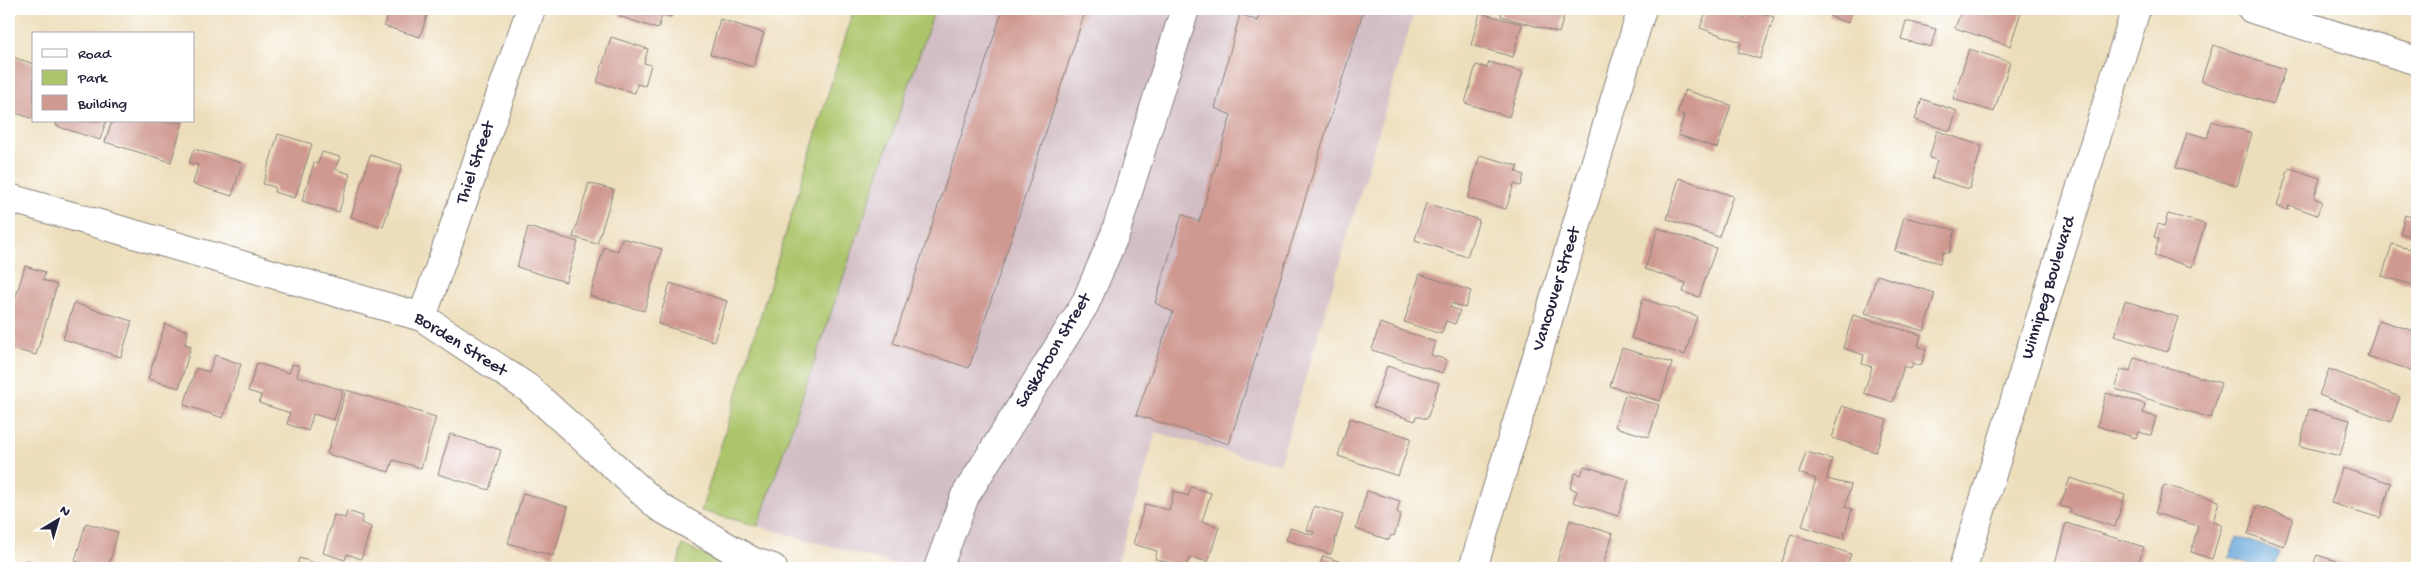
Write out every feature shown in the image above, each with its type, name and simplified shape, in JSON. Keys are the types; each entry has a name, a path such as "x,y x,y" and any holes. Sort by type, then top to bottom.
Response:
{"street":[{"name":"Thiel Street","path":"422,317 531,9"},
{"name":"Saskatoon Street","path":"938,568 965,496 1085,304 1115,234 1185,9"},
{"name":"Vancouver Street","path":"1473,568 1642,9"},
{"name":"Winnipeg Boulevard","path":"1963,568 2136,9"},
{"path":"2252,9 2417,61"},
{"name":"Borden Street","path":"9,198 422,317 528,388 659,507 752,561 773,568"}],"shaded area":[{"path":"935,9 1415,9 1280,463 1247,458 1156,432 1116,568 908,568 758,526"}],"green space":[{"path":"854,9 935,9 758,526 701,511"},
{"path":"682,545 733,568 677,568"}],"water":[{"path":"2237,537 2279,551 2274,568 2262,568 2229,557"}],"building":[{"path":"390,9 429,9 420,37 384,26"},
{"path":"621,9 674,9 671,17 662,15 658,29 619,16"},
{"path":"1003,9 1086,9 969,368 893,343"},
{"path":"1262,9 1364,9 1229,444 1136,415 1173,312 1155,303 1182,214 1199,222 1231,115 1215,108 1240,14 1258,21"},
{"path":"1490,9 1566,9 1559,33 1501,16 1502,13"},
{"path":"1707,9 1715,11 1717,9 1745,18 1749,9 1751,9 1774,17 1760,59 1738,52 1741,42 1700,28"},
{"path":"1832,9 1853,9 1848,23 1829,16"},
{"path":"1962,9 2022,9 2010,46 1955,28"},
{"path":"1480,13 1522,24 1513,57 1471,45"},
{"path":"720,19 764,33 753,67 710,54"},
{"path":"1906,21 1936,29 1931,47 1901,39"},
{"path":"611,37 648,49 644,63 651,65 645,86 637,84 635,93 597,82"},
{"path":"2213,45 2285,69 2273,105 2201,81"},
{"path":"1969,49 2010,62 1994,112 1953,99"},
{"path":"9,56 32,63 32,118 9,111"},
{"path":"1489,62 1523,72 1509,117 1465,103 1476,65 1487,68"},
{"path":"1685,90 1731,105 1717,148 1678,135 1684,115 1677,113"},
{"path":"1922,99 1957,111 1950,131 1915,120"},
{"path":"2212,121 2252,133 2237,186 2176,168 2187,132 2207,138"},
{"path":"57,122 106,122 100,140 56,126"},
{"path":"112,122 183,122 171,162 105,142"},
{"path":"1937,131 1982,146 1969,189 1932,178 1937,160 1929,158"},
{"path":"278,134 312,144 295,198 274,192 275,187 263,184"},
{"path":"194,149 242,163 232,196 193,184 198,165 189,163"},
{"path":"322,152 340,157 335,169 350,174 339,212 302,201 314,163 318,164"},
{"path":"370,155 402,165 383,227 351,217"},
{"path":"1480,155 1518,166 1516,172 1524,175 1521,186 1514,184 1506,209 1468,198"},
{"path":"2289,168 2320,178 2314,198 2322,201 2317,215 2289,205 2288,210 2277,206"},
{"path":"1679,178 1733,196 1719,237 1667,219"},
{"path":"589,183 614,190 597,244 573,237"},
{"path":"1426,203 1479,220 1467,257 1415,240"},
{"path":"2168,214 2205,224 2192,267 2154,256 2159,239 2154,237 2158,224 2164,226"},
{"path":"2405,215 2417,219 2417,238 2400,233"},
{"path":"1904,217 1955,230 1949,253 1943,252 1940,263 1895,251"},
{"path":"528,227 578,242 566,282 517,267"},
{"path":"1658,228 1716,248 1699,297 1683,292 1686,283 1645,269"},
{"path":"622,238 662,249 644,311 590,296 604,247 618,251"},
{"path":"2392,244 2417,251 2417,286 2382,276"},
{"path":"25,266 45,272 43,280 57,285 36,355 9,348 9,320"},
{"path":"1420,274 1471,291 1465,308 1451,303 1450,307 1460,311 1455,324 1446,321 1441,334 1404,322"},
{"path":"1877,275 1935,293 1924,331 1865,313"},
{"path":"670,283 727,301 714,341 658,324"},
{"path":"1643,299 1697,316 1685,355 1631,338"},
{"path":"2125,301 2178,317 2167,352 2114,336"},
{"path":"74,303 132,321 121,357 63,339"},
{"path":"1853,315 1921,335 1918,346 1926,349 1921,366 1913,363 1911,368 1904,366 1893,402 1864,393 1872,367 1862,364 1864,355 1843,348"},
{"path":"2379,320 2417,332 2417,372 2367,356"},
{"path":"1380,323 1435,342 1431,355 1447,360 1442,373 1372,350"},
{"path":"165,324 188,331 185,344 191,346 179,388 148,379"},
{"path":"1622,348 1672,363 1660,401 1610,386"},
{"path":"215,355 241,364 223,418 184,405 196,368 209,372"},
{"path":"2134,358 2221,383 2211,418 2115,389 2121,369 2130,372"},
{"path":"257,363 289,373 292,364 300,366 297,376 343,390 334,420 313,414 308,431 287,424 290,413 259,403 261,395 248,391"},
{"path":"1387,366 1439,383 1427,419 1416,416 1415,421 1373,407"},
{"path":"2329,369 2400,397 2391,422 2319,395"},
{"path":"346,390 436,417 421,468 393,460 389,472 327,454"},
{"path":"2106,393 2145,404 2143,413 2156,417 2151,435 2138,432 2136,438 2097,426"},
{"path":"1625,395 1659,405 1649,437 1615,427"},
{"path":"1842,406 1887,420 1876,452 1832,438"},
{"path":"2309,409 2350,420 2340,456 2300,446"},
{"path":"1350,418 1411,438 1398,476 1338,456"},
{"path":"450,434 501,450 489,490 438,474"},
{"path":"1806,452 1832,459 1827,479 1851,485 1845,507 1852,509 1843,539 1802,526 1816,479 1799,473"},
{"path":"1584,466 1629,480 1618,516 1573,502 1577,491 1570,488 1575,473 1581,475"},
{"path":"2342,468 2391,483 2380,518 2331,503"},
{"path":"2070,478 2125,495 2115,527 2070,513 2071,509 2060,506"},
{"path":"2164,485 2219,501 2213,522 2222,525 2212,559 2191,552 2198,526 2155,513"},
{"path":"1191,487 1211,493 1202,521 1219,527 1208,562 1191,557 1184,567 1155,559 1157,551 1133,544 1145,504 1169,510 1174,491 1188,496"},
{"path":"1367,491 1400,501 1397,512 1401,514 1394,536 1391,535 1389,540 1356,529"},
{"path":"523,493 568,507 553,556 508,543"},
{"path":"1314,506 1343,515 1331,554 1286,540 1290,528 1313,535 1314,532 1307,530"},
{"path":"2257,506 2293,518 2284,546 2248,534"},
{"path":"347,511 363,516 361,523 371,527 361,559 347,554 345,560 323,553 334,515 345,518"},
{"path":"1570,520 1613,534 1602,568 1555,568"},
{"path":"86,523 118,532 108,568 97,568 75,561"},
{"path":"2066,523 2144,547 2137,568 2073,568 2055,563"},
{"path":"1791,534 1851,554 1846,568 1780,568"},
{"path":"2317,555 2359,568 2312,568"},
{"path":"1323,556 1360,568 1319,568"},
{"path":"299,558 330,568 296,568"},
{"path":"26,560 53,568 24,568"}]}
